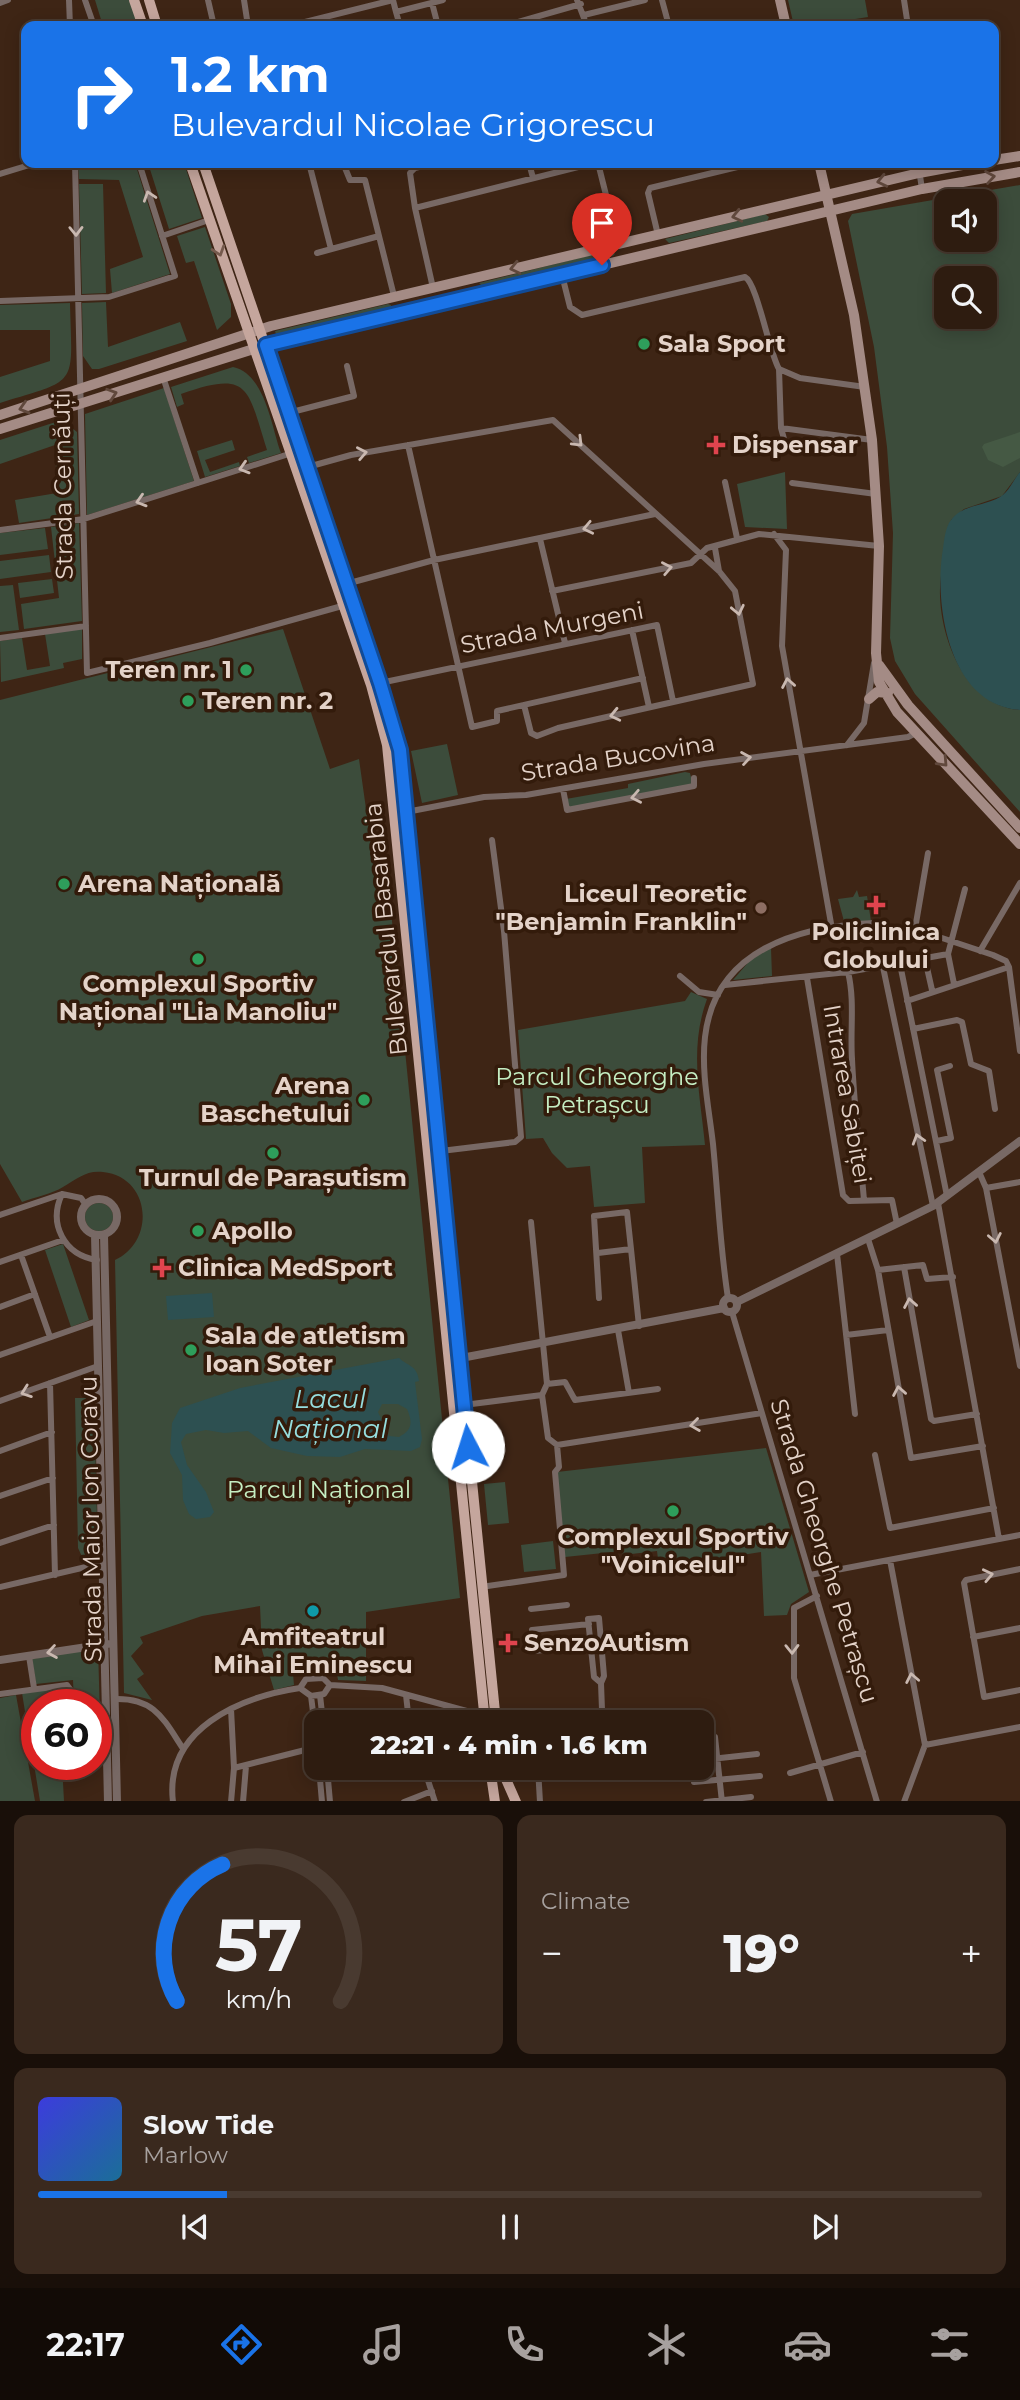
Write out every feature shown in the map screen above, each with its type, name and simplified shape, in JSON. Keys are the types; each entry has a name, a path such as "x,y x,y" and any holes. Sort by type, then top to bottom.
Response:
{"main road":[{"path":"134,0 141,21"},
{"path":"149,0 155,21"},
{"path":"780,0 785,21"},
{"path":"999,159 1020,156"},
{"name":"Bulevardul Basarabia","path":"192,168 254,348 346,584 400,750 402,813 484,1710"},
{"name":"Bulevardul Basarabia","path":"205,168 288,414 295,452"},
{"path":"820,168 850,295 872,440 879,546 876,657 883,692 916,733 1020,844"},
{"path":"0,415 261,330 394,296 769,209 918,168"},
{"path":"0,429 254,348 922,189 1020,172"},
{"path":"769,209 774,225"},
{"path":"658,235 662,250"},
{"path":"618,243 622,260"},
{"path":"472,278 477,295"},
{"path":"394,296 398,313"},
{"name":"Bulevardul Basarabia","path":"301,469 342,606 384,732 402,813 441,1151 454,1359 464,1405 495,1710"},
{"path":"876,657 890,683 914,712 1020,828"},
{"path":"869,699 874,693 883,692 914,712"},
{"path":"495,1801 497,1780"},
{"path":"505,1780 516,1801"}],"street":[{"path":"0,3 8,0"},
{"path":"69,0 70,21"},
{"path":"85,0 92,21"},
{"path":"208,0 213,21"},
{"path":"244,0 247,21"},
{"path":"313,21 393,0 399,21"},
{"path":"396,12 443,0"},
{"path":"584,15 645,0"},
{"path":"662,0 667,21"},
{"path":"904,0 907,21"},
{"path":"520,21 579,2 586,21"},
{"path":"432,4 437,21"},
{"path":"0,174 21,168"},
{"name":"Strada Cernăuți","path":"75,168 87,673 210,643 342,606"},
{"path":"0,301 109,297 175,276 141,168"},
{"path":"310,168 331,249"},
{"path":"345,168 350,180 365,180 394,296"},
{"path":"415,168 410,173 415,208 433,288"},
{"path":"530,168 533,178"},
{"path":"415,208 575,168"},
{"path":"597,168 618,243"},
{"path":"658,235 648,193 650,188 733,168"},
{"path":"918,168 922,189"},
{"path":"162,236 209,220"},
{"path":"317,253 379,236"},
{"path":"562,275 570,306 577,313 587,314 745,277 753,285 763,328 779,369 781,428 786,446"},
{"path":"288,414 355,396 347,366"},
{"path":"779,369 800,378 865,387"},
{"path":"163,377 198,483"},
{"path":"301,469 408,445 553,420 719,571 735,591 753,684 558,728 551,733 531,734 524,705"},
{"path":"781,428 872,440"},
{"path":"408,445 472,727 497,721 497,711 643,678"},
{"path":"0,530 83,519 295,452"},
{"path":"725,482 737,538"},
{"path":"792,483 876,494"},
{"path":"346,584 435,560 655,514"},
{"path":"774,534 786,551"},
{"path":"552,591 691,563 702,556 707,548 715,548 737,538 774,534 879,546"},
{"path":"797,536 786,551 782,646 832,929"},
{"path":"540,539 565,643"},
{"path":"715,548 719,571"},
{"name":"Strada Murgeni","path":"380,683 657,625 673,701"},
{"path":"0,638 86,626"},
{"path":"632,630 649,707"},
{"path":"847,745 864,723 876,657"},
{"name":"Strada Bucovina","path":"402,813 487,796 526,795 916,733"},
{"path":"563,789 567,810 694,786 694,778"},
{"path":"441,1151 515,1142 521,1137 504,931 492,840"},
{"path":"928,853 915,929 1001,958 1009,967 1020,1051"},
{"path":"980,951 1020,883"},
{"path":"954,984 948,954 965,889"},
{"path":"454,1359 728,1310 733,1300 704,1060 707,1025 718,995 744,962 762,948 793,936 874,923"},
{"path":"724,985 807,978 948,954"},
{"path":"925,959 932,990"},
{"path":"883,967 953,1277 999,1539"},
{"path":"907,1001 929,995 932,990 1009,967"},
{"path":"901,969 947,1196"},
{"path":"848,972 854,998 850,1024 852,1071 864,1200 894,1202 897,1224"},
{"path":"680,976 699,992 718,995"},
{"name":"Intrarea Sabiței","path":"807,978 843,1195 849,1200 864,1200"},
{"path":"913,1029 957,1020 962,1022 971,1064 989,1071 995,1109"},
{"path":"937,1141 951,1137 937,1070 950,1066"},
{"path":"733,1300 837,1254 936,1204 1020,1142"},
{"path":"979,1172 986,1188 1020,1366"},
{"path":"986,1188 1020,1182"},
{"path":"62,1194 56,1217 63,1240 74,1251 100,1260"},
{"path":"0,1215 62,1194 76,1195 86,1205"},
{"name":"Strada Maior Ion Coravu","path":"98,1199 114,1208 115,1226 99,1235 82,1223 86,1205 98,1199"},
{"path":"599,1298 595,1214 627,1212 639,1326"},
{"path":"481,1587 563,1577 555,1472 559,1467 556,1445 548,1438 542,1395 547,1384 531,1222"},
{"name":"Strada Maior Ion Coravu","path":"99,1235 110,1689"},
{"path":"868,1239 878,1270 911,1458 983,1446"},
{"path":"0,1262 63,1240"},
{"path":"598,1253 631,1249"},
{"path":"837,1254 855,1414"},
{"path":"21,1255 50,1337"},
{"path":"878,1270 923,1265 929,1280 953,1277"},
{"path":"904,1267 931,1419 934,1422 977,1415"},
{"path":"0,1307 35,1294"},
{"name":"Strada Gheorghe Petrașcu","path":"728,1310 762,1413 877,1801"},
{"path":"0,1355 101,1321"},
{"path":"618,1330 629,1393"},
{"path":"846,1335 888,1330"},
{"path":"0,1401 102,1366"},
{"path":"547,1384 565,1382 575,1400 658,1389"},
{"path":"50,1383 55,1575"},
{"path":"464,1405 542,1395"},
{"path":"556,1445 762,1413"},
{"path":"0,1451 52,1432"},
{"path":"875,1455 890,1528 993,1508"},
{"path":"0,1496 53,1478"},
{"path":"0,1543 54,1525"},
{"path":"810,1575 1020,1535"},
{"path":"890,1560 925,1745 904,1801"},
{"path":"0,1587 107,1563"},
{"path":"1020,1569 964,1581 984,1697 1020,1690"},
{"path":"817,1596 794,1608 794,1678 831,1801"},
{"path":"531,1609 567,1605"},
{"path":"601,1683 594,1677 589,1619 599,1618 604,1676 601,1683 602,1710"},
{"path":"533,1630 589,1624"},
{"path":"974,1637 1020,1628"},
{"path":"0,1660 109,1644"},
{"name":"Strada Maior Ion Coravu","path":"109,1644 114,1699 112,1760 117,1801"},
{"path":"534,1651 591,1645"},
{"path":"29,1656 34,1688"},
{"path":"173,1801 174,1769 182,1747 197,1731 232,1709 277,1692 300,1688 306,1679 320,1677 330,1685 367,1686 398,1692 455,1710"},
{"path":"0,1694 67,1685 70,1689"},
{"path":"300,1688 305,1695 312,1696 320,1695 330,1685"},
{"path":"320,1695 322,1710"},
{"path":"406,1695 408,1710"},
{"path":"312,1696 313,1710"},
{"path":"114,1699 132,1700 154,1708 182,1747"},
{"path":"231,1801 234,1768 232,1709"},
{"path":"925,1745 1020,1727"},
{"path":"715,1737 722,1801"},
{"path":"234,1768 304,1749"},
{"path":"790,1773 863,1752"},
{"path":"714,1759 757,1754"},
{"path":"243,1801 246,1766"},
{"path":"694,1782 760,1776"},
{"name":"Strada Maior Ion Coravu","path":"108,1801 110,1780"},
{"path":"320,1780 323,1801"},
{"path":"328,1780 330,1801"},
{"path":"428,1780 435,1801"},
{"path":"539,1780 540,1801"},
{"path":"404,1801 432,1791"},
{"path":"706,1801 751,1797"}],"green space":[{"path":"95,0 131,0 137,21 101,21"},
{"path":"788,0 865,0 868,17 843,21 793,21"},
{"path":"78,168 137,168 170,274 112,293 110,269 143,257 119,180 79,179"},
{"path":"150,168 186,168 202,218 169,229"},
{"path":"79,184 103,184 106,293 82,294"},
{"path":"1020,185 1020,472 1002,496 964,509 951,520 940,595 945,632 960,669 985,697 1001,706 1020,710 1020,812 915,694 895,661 890,638 893,533 887,447 874,347 848,221 852,214 934,200 934,252 997,252 997,189"},
{"path":"765,214 769,217 767,221 669,243 665,239"},
{"path":"205,227 231,304 231,317 217,330 194,261 186,263 177,236"},
{"path":"611,250 615,254 613,256 483,287 479,283"},
{"path":"106,302 108,347 180,322 187,341 92,369 83,356 82,303"},
{"path":"70,303 71,351 66,376 45,389 0,403 0,377 50,361 50,330 0,330 0,305"},
{"path":"391,305 390,310 277,338 275,331"},
{"path":"233,367 253,379 260,390 281,453 249,463 247,457 267,450 249,398 242,389 233,385 221,384 181,394 184,404 177,407 171,387"},
{"path":"164,388 194,481 87,515 85,414"},
{"path":"62,420 77,432 79,514 19,523 15,500 57,493 55,445 0,464 0,440"},
{"path":"1020,432 1020,458 1003,467 988,460 982,447 984,444"},
{"path":"232,440 235,450 205,460 210,472 239,462 240,466 205,477 197,451"},
{"path":"785,472 787,529 745,527 737,484"},
{"path":"79,523 82,621 24,629 21,604 59,598 51,527"},
{"path":"45,528 48,549 0,555 0,533"},
{"path":"49,555 51,572 0,579 0,561"},
{"path":"52,579 54,593 20,598 18,583"},
{"path":"13,585 19,630 0,632 0,586"},
{"path":"82,629 82,659 63,663 64,668 1,682 0,641 22,638 27,670 50,666 45,634"},
{"name":"Complexul Sportiv Național \"Lia Manoliu\"","path":"283,629 330,769 359,759 378,894 390,901 460,1598 366,1612 366,1681 338,1680 336,1668 293,1674 294,1685 274,1690 262,1650 260,1606 202,1616 140,1637 143,1643 131,1656 144,1674 137,1679 152,1700 124,1693 115,1260 128,1251 137,1239 142,1225 139,1197 131,1185 119,1176 92,1172 54,1192 22,1202 0,1164 0,700"},
{"path":"447,744 458,795 422,803 411,751"},
{"path":"690,773 693,786 568,808 566,799 628,788 628,784"},
{"path":"857,890 859,897 867,896 871,921 845,925 838,899 853,897"},
{"path":"771,948 772,976 733,980 752,958"},
{"name":"Parcul Gheorghe Petrașcu","path":"691,992 707,999 698,1035 697,1053 705,1145 642,1147 645,1203 594,1207 590,1166 567,1168 552,1153 543,1138 526,1139 518,1030 685,1001"},
{"path":"99,1203 109,1207 113,1217 109,1227 99,1231 89,1227 85,1217 89,1207"},
{"path":"63,1244 89,1320 71,1327 45,1250"},
{"path":"75,1398 94,1398 98,1558 85,1563 78,1548"},
{"name":"Complexul Sportiv \"Voinicelul\"","path":"766,1448 809,1592 791,1604 787,1615 764,1616 761,1552 659,1568 657,1551 623,1555 622,1551 565,1557 557,1472"},
{"path":"505,1482 509,1523 488,1525 484,1484"},
{"path":"553,1541 556,1569 524,1572 521,1545"},
{"path":"98,1648 99,1689 73,1689 73,1680 36,1684 32,1659"},
{"path":"16,1695 21,1723 21,1780 31,1780 35,1801 0,1801 0,1698"},
{"path":"37,1780 63,1780 64,1801 40,1801"}],"water":[{"path":"1020,472 1020,710 996,704 977,691 963,673 952,651 945,626 940,577 949,523 959,512 1003,495"},
{"path":"212,1293 214,1317 168,1320 166,1296"},
{"name":"Lacul Național","path":"399,1358 414,1369 418,1376 419,1381 415,1382 422,1439 420,1447 411,1451 365,1449 340,1457 307,1456 271,1448 248,1431 224,1433 206,1430 186,1434 181,1442 187,1465 206,1492 214,1512 210,1517 196,1519 189,1514 183,1500 182,1475 170,1453 172,1423 180,1408 240,1388","holes":["382,1404 398,1404 407,1409 410,1426 407,1432 399,1437 389,1436 378,1412"]}],"place":[{"name":"Sala Sport","path":"644,344"},
{"name":"Dispensar","path":"716,445"},
{"name":"Teren nr. 1","path":"246,670"},
{"name":"Teren nr. 2","path":"188,701"},
{"name":"Arena Națională","path":"64,884"},
{"name":"Policlinica Globului","path":"876,905"},
{"name":"Liceul Teoretic \"Benjamin Franklin\"","path":"761,908"},
{"name":"Complexul Sportiv Național \"Lia Manoliu\"","path":"198,959"},
{"name":"Arena Baschetului","path":"364,1100"},
{"name":"Turnul de Parașutism","path":"273,1153"},
{"name":"Apollo","path":"198,1231"},
{"name":"Clinica MedSport","path":"162,1268"},
{"name":"Sala de atletism Ioan Soter","path":"191,1350"},
{"name":"Complexul Sportiv \"Voinicelul\"","path":"673,1511"},
{"name":"Amfiteatrul Mihai Eminescu","path":"313,1611"},
{"name":"SenzoAutism","path":"508,1643"}],"route":[{"path":"468,1447 400,750 266,345 602,265"}],"park label":[{"name":"Parcul Național","path":"319,1490"}]}
